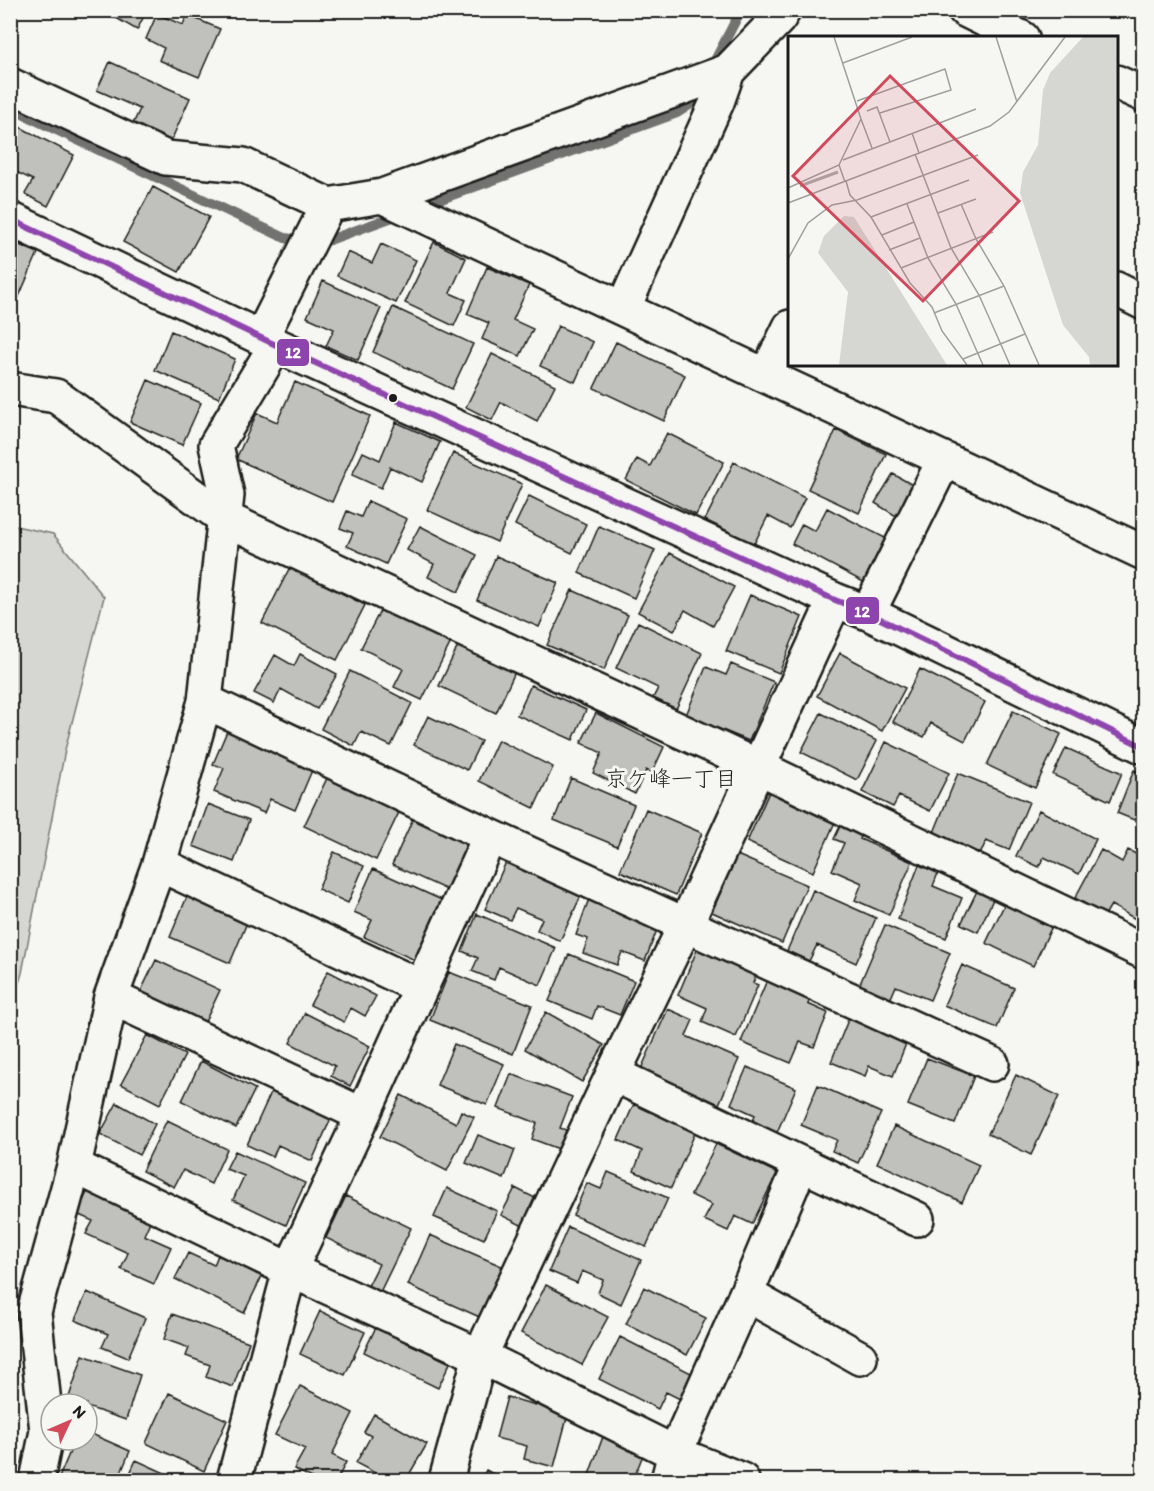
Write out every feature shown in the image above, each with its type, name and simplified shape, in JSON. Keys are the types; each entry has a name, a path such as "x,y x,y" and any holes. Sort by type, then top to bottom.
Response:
{"street":[{"path":"622,309 717,102 728,71 779,18 783,10"},
{"path":"965,10 1018,36"},
{"path":"10,85 166,158 243,165 328,205 382,196 728,71"},
{"path":"1118,83 1143,95"},
{"path":"382,196 1143,553"},
{"path":"37,1480 47,1431 34,1312 74,1166 111,997 159,864 205,701 227,495 216,445 268,341 328,205"},
{"path":"10,219 268,341 868,613 1143,747"},
{"path":"1118,291 1143,303"},
{"path":"766,376 788,329"},
{"path":"10,389 56,396 224,518 758,767 1143,952"},
{"path":"868,613 944,460"},
{"path":"447,1480 480,1356 686,924 835,600"},
{"path":"205,701 490,836 992,1064"},
{"path":"234,1480 290,1270 363,1116 490,836"},
{"path":"159,864 421,987"},
{"path":"111,997 363,1116"},
{"path":"613,1074 917,1219"},
{"path":"672,1467 801,1164"},
{"path":"74,1166 290,1270 480,1356 672,1467 742,1480"},
{"path":"746,1294 860,1358"}],"shaded area":[{"path":"11,525 53,534 104,597 65,750 22,973 11,1008"}],"building":[{"path":"111,10 147,10 137,30 109,14"},
{"path":"157,14 183,25 187,15 220,29 199,77 159,60 164,48 146,39"},
{"path":"110,62 190,98 171,141 133,124 140,109 97,90"},
{"path":"14,124 74,155 48,206 25,194 33,180 10,169 10,131"},
{"path":"153,187 209,217 179,272 123,242"},
{"path":"10,241 38,253 17,301 10,298"},
{"path":"434,242 466,258 450,293 466,300 454,326 405,303"},
{"path":"381,244 416,260 396,303 337,276 348,252 372,263"},
{"path":"487,267 529,285 513,320 533,329 520,356 482,339 489,323 467,314"},
{"path":"323,281 381,308 358,360 326,346 334,329 307,317"},
{"path":"393,307 473,344 452,389 373,352"},
{"path":"558,326 593,342 575,382 540,366"},
{"path":"171,331 235,359 219,398 155,370"},
{"path":"616,342 685,375 664,421 594,388"},
{"path":"492,354 555,385 537,421 501,402 492,420 466,407"},
{"path":"148,380 201,403 182,445 130,422"},
{"path":"295,382 370,416 332,502 236,459 257,413 277,422"},
{"path":"396,422 440,442 422,482 390,467 381,488 352,475 363,452 380,460"},
{"path":"836,430 886,454 859,513 808,489"},
{"path":"667,433 724,462 696,515 626,480 637,459 650,466"},
{"path":"453,453 522,484 497,542 427,510"},
{"path":"734,462 805,498 790,528 768,516 754,544 705,520"},
{"path":"893,474 920,489 901,519 875,503"},
{"path":"529,496 586,524 572,553 515,525"},
{"path":"368,501 407,519 386,564 347,546 353,533 340,528 347,511 361,517"},
{"path":"827,508 891,541 869,585 792,544 802,524 815,531"},
{"path":"420,526 477,555 458,592 428,577 434,564 407,550"},
{"path":"599,526 655,550 634,598 579,573"},
{"path":"670,553 734,587 713,626 685,610 674,631 638,612"},
{"path":"496,556 558,583 539,627 477,600"},
{"path":"290,567 365,605 337,660 262,623"},
{"path":"572,590 628,615 604,670 547,645"},
{"path":"750,595 802,617 779,673 726,651"},
{"path":"382,607 451,642 422,700 394,687 403,669 361,648"},
{"path":"638,622 702,653 676,709 653,698 658,688 616,668"},
{"path":"458,646 515,672 496,713 439,686"},
{"path":"840,653 905,688 882,731 817,696"},
{"path":"300,654 337,674 317,709 281,689 274,703 254,693 275,655 294,666"},
{"path":"731,664 774,682 749,741 686,715 706,667 726,675"},
{"path":"920,669 985,702 965,741 931,723 924,737 893,722"},
{"path":"350,671 412,703 391,746 361,732 354,746 321,729"},
{"path":"531,685 586,710 573,740 517,715"},
{"path":"1013,711 1061,734 1035,788 987,765"},
{"path":"596,713 664,747 652,773 646,770 635,794 593,773 602,753 581,743"},
{"path":"821,713 877,741 857,780 801,752"},
{"path":"428,716 481,741 467,770 414,745"},
{"path":"230,724 316,761 295,810 270,799 264,813 214,792 224,768 213,764"},
{"path":"498,740 553,767 534,808 479,781"},
{"path":"886,742 949,773 930,811 899,796 893,807 862,792"},
{"path":"1066,748 1122,773 1110,801 1053,775"},
{"path":"331,770 403,804 376,860 304,826"},
{"path":"1134,770 1144,774 1144,824 1117,813"},
{"path":"958,773 1029,802 1009,850 986,841 980,855 933,835"},
{"path":"571,778 634,805 617,846 554,820"},
{"path":"769,792 835,822 813,872 747,842"},
{"path":"208,804 249,820 234,862 193,846"},
{"path":"646,809 702,833 676,895 620,871"},
{"path":"1039,810 1096,839 1079,874 1044,857 1039,867 1016,856"},
{"path":"416,812 471,837 447,890 392,865"},
{"path":"843,820 864,829 860,839 912,862 889,915 855,900 862,883 832,870 844,843 834,839"},
{"path":"1101,850 1122,862 1128,850 1144,858 1144,913 1139,921 1111,905 1105,915 1075,898"},
{"path":"334,852 364,866 348,903 318,889"},
{"path":"510,853 585,887 560,941 537,930 542,919 516,908 510,920 485,909"},
{"path":"737,855 807,885 782,943 712,912"},
{"path":"919,865 938,873 933,886 962,898 946,938 898,919"},
{"path":"373,869 444,901 417,961 364,937 372,920 354,912"},
{"path":"978,889 994,897 978,932 961,924"},
{"path":"813,890 876,918 856,963 817,945 809,961 787,951"},
{"path":"189,892 249,918 230,963 170,937"},
{"path":"590,896 660,922 645,961 622,952 617,965 583,953 588,939 576,935"},
{"path":"1005,903 1052,926 1033,966 986,943"},
{"path":"477,914 556,948 540,985 499,967 494,980 472,971 478,958 462,951"},
{"path":"885,925 950,953 930,1000 896,986 890,1000 859,986"},
{"path":"700,943 759,968 753,983 758,985 736,1037 702,1022 707,1008 678,995"},
{"path":"569,954 634,981 620,1015 597,1006 592,1019 549,1001"},
{"path":"156,960 220,990 204,1024 140,993"},
{"path":"962,965 1014,988 997,1028 944,1005"},
{"path":"328,971 376,996 365,1016 351,1008 344,1022 310,1005"},
{"path":"449,972 532,1005 513,1054 430,1020"},
{"path":"770,973 813,991 808,1004 828,1013 814,1047 800,1042 791,1063 741,1042"},
{"path":"668,1009 693,1020 686,1036 739,1059 719,1104 641,1069"},
{"path":"546,1012 604,1045 582,1082 525,1049"},
{"path":"305,1013 370,1046 350,1086 331,1076 335,1066 290,1043"},
{"path":"850,1015 908,1039 893,1076 869,1066 865,1076 831,1062"},
{"path":"147,1035 185,1055 160,1104 121,1084"},
{"path":"454,1044 504,1064 487,1105 437,1085"},
{"path":"927,1058 974,1076 955,1124 908,1105"},
{"path":"201,1061 255,1089 236,1128 182,1101"},
{"path":"747,1067 796,1088 775,1137 751,1126 755,1115 731,1104"},
{"path":"511,1074 572,1097 560,1128 566,1130 559,1149 532,1139 537,1123 498,1108"},
{"path":"1016,1075 1059,1096 1031,1155 988,1134"},
{"path":"818,1085 881,1113 858,1163 832,1151 837,1140 801,1125"},
{"path":"273,1088 332,1116 312,1161 278,1145 273,1157 247,1145"},
{"path":"401,1095 456,1123 461,1111 474,1117 447,1171 380,1137"},
{"path":"117,1103 155,1124 139,1155 100,1134"},
{"path":"634,1104 696,1131 671,1188 634,1171 642,1151 618,1140"},
{"path":"167,1120 227,1149 211,1184 183,1170 174,1187 142,1171"},
{"path":"894,1126 979,1165 962,1202 877,1163"},
{"path":"478,1135 515,1150 504,1179 466,1163"},
{"path":"716,1144 777,1173 752,1224 735,1216 728,1231 704,1220 712,1205 691,1195"},
{"path":"235,1151 305,1183 286,1225 233,1200 244,1176 226,1169"},
{"path":"608,1172 668,1198 646,1247 573,1215 587,1183 601,1189"},
{"path":"90,1186 153,1215 144,1235 171,1247 154,1284 121,1269 128,1253 86,1234 93,1221 77,1214"},
{"path":"447,1188 497,1211 484,1239 434,1217"},
{"path":"515,1188 541,1201 527,1228 501,1215"},
{"path":"346,1196 411,1228 380,1292 368,1286 379,1264 326,1238"},
{"path":"568,1227 641,1260 621,1304 598,1293 603,1280 582,1271 577,1283 549,1271"},
{"path":"430,1235 506,1268 484,1319 408,1285"},
{"path":"188,1253 214,1265 218,1255 262,1276 244,1313 175,1279"},
{"path":"546,1285 608,1317 582,1365 521,1333"},
{"path":"644,1287 706,1318 687,1355 626,1324"},
{"path":"87,1292 145,1318 128,1358 102,1347 108,1334 75,1320"},
{"path":"320,1311 365,1332 345,1375 300,1354"},
{"path":"172,1314 249,1342 233,1387 206,1377 210,1365 186,1356 189,1348 164,1339"},
{"path":"376,1327 450,1363 438,1388 364,1352"},
{"path":"620,1337 697,1376 684,1401 666,1392 658,1409 599,1379"},
{"path":"83,1355 140,1375 126,1420 99,1411 99,1392 71,1392"},
{"path":"300,1386 353,1413 332,1455 346,1462 337,1480 316,1480 294,1469 305,1449 275,1435"},
{"path":"169,1393 227,1420 204,1471 146,1443"},
{"path":"507,1397 568,1414 554,1467 524,1459 527,1446 496,1438"},
{"path":"374,1414 427,1444 406,1480 388,1480 356,1463 371,1436 364,1432"},
{"path":"604,1434 645,1450 633,1480 587,1480"},
{"path":"99,1437 130,1451 118,1480 58,1480 70,1452 99,1452"},
{"path":"136,1460 180,1480 127,1480"},
{"path":"486,1470 504,1480 481,1480"}],"waterway":[{"path":"711,68 741,10"},
{"path":"422,206 677,113 694,102 700,90"},
{"path":"10,108 285,238 321,243 401,214"}],"transit line":[{"name":"12","path":"10,219 276,345 868,613 1144,747"}],"district":[{"name":"京ケ峰一丁目","path":"671,778"}]}
